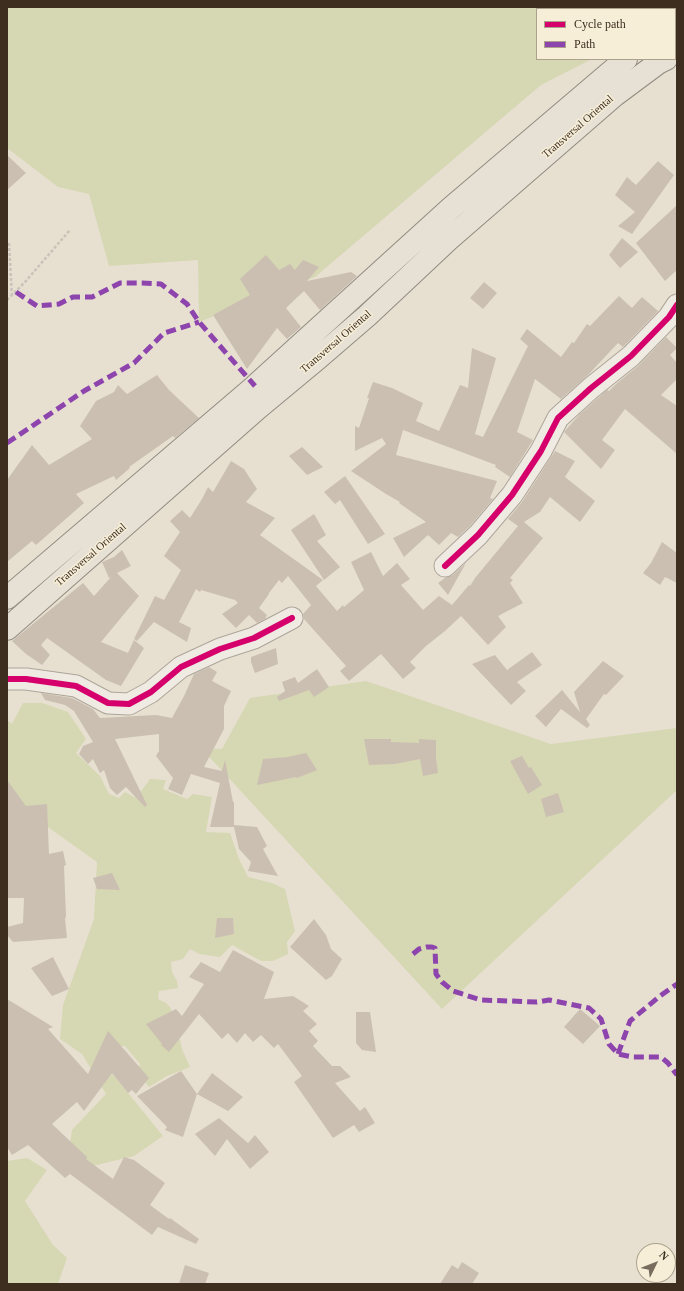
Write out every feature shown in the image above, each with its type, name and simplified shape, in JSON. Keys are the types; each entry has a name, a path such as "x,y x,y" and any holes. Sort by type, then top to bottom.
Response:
{"main road":[{"name":"Transversal Oriental","path":"7,629 251,401 254,386 451,208 625,60"},
{"name":"Transversal Oriental","path":"7,598 251,401 323,354 367,316 454,235 615,95 664,60"}],"street":[{"path":"445,566 478,535 512,495 541,451 558,418 590,388 631,356 669,316 677,305"},
{"path":"7,679 26,679 76,686 108,703 129,704 151,692 181,667 220,650 254,638 292,618"}],"path":[{"path":"7,300 12,297 70,230"},
{"path":"9,243 12,297"}],"green space":[{"path":"7,7 677,7 676,16 676,8 536,8 536,60 590,60 541,85 315,277 199,322 198,260 109,266 89,194 58,187 7,148"},
{"path":"366,681 551,744 677,728 677,790 442,1009 201,748 222,749 250,698"},
{"path":"23,703 42,703 68,712 86,739 76,753 100,776 109,794 119,798 125,792 134,797 142,790 150,779 166,780 163,789 187,799 193,794 212,797 206,832 230,833 239,859 248,877 272,883 285,889 295,931 287,942 288,954 273,961 261,961 232,945 220,957 199,954 190,949 183,959 171,962 172,972 177,981 178,988 159,991 158,999 170,1007 176,1023 182,1049 190,1067 167,1076 149,1087 137,1073 140,1064 125,1046 111,1047 111,1072 163,1136 134,1156 84,1168 68,1156 72,1130 106,1094 82,1054 60,1039 63,1005 94,919 97,862 7,798 7,720 12,724"},
{"path":"27,1158 47,1170 25,1201 53,1245 67,1258 58,1284 7,1284 7,1161"}],"building":[{"path":"7,155 26,173 7,190"},
{"path":"658,161 674,175 632,234 618,226 635,212 615,195 627,177 636,185"},
{"path":"677,205 677,270 665,281 636,243"},
{"path":"622,238 638,252 620,268 609,255"},
{"path":"266,255 279,270 290,264 295,270 303,260 319,267 307,281 351,272 357,276 320,310 304,291 286,308 301,327 287,339 277,328 247,369 213,315 250,295 240,279"},
{"path":"484,282 497,293 483,309 470,298"},
{"path":"619,296 632,308 642,297 658,311 623,347 618,343 588,375 561,399 535,379 517,432 533,440 510,477 495,467 496,465 403,430 396,455 497,481 490,498 493,499 469,527 458,537 451,533 439,545 428,535 404,557 393,538 426,522 399,503 400,502 351,471 386,444 382,438 355,451 355,426 359,428 373,382 392,388 423,403 416,421 439,431 460,385 468,388 472,348 496,358 475,434 483,437 528,346 520,339 527,329 561,357 572,342 574,343 587,324 590,326"},
{"path":"666,337 677,348 670,355 677,363 677,379 661,395 677,406 677,454 625,409 602,440 615,450 601,469 564,432 580,414 607,390 609,391 639,365"},
{"path":"157,375 169,390 199,418 175,438 173,436 129,467 130,468 116,480 114,476 76,494 84,503 36,545 32,541 7,562 7,480 32,445 49,465 92,439 80,426 96,401 114,392 118,385 127,394"},
{"path":"302,447 323,467 307,475 289,456"},
{"path":"555,451 575,461 565,477 595,501 580,522 550,497 540,512 524,522 543,538 510,578 513,580 510,583 523,603 498,616 506,627 488,645 461,616 410,662 416,668 403,679 381,654 349,681 340,671 346,666 304,619 303,614 311,605 288,576 282,583 279,580 259,608 267,615 265,619 257,623 249,615 236,628 222,614 238,603 235,600 201,590 200,592 196,589 179,622 191,628 187,642 154,622 137,641 134,639 155,596 164,600 181,570 164,556 180,532 170,521 182,510 190,518 208,487 213,492 231,461 244,469 257,489 246,502 275,518 260,535 323,580 316,586 337,611 364,590 351,562 371,552 383,576 397,563 410,579 401,585 423,610 439,596 452,605 469,585 470,586 518,526 508,519 522,502"},
{"path":"345,476 385,534 368,544 340,500 335,504 324,492"},
{"path":"314,514 326,535 317,541 340,567 324,580 291,530"},
{"path":"662,542 677,553 677,583 665,577 660,585 643,573 651,563"},
{"path":"122,550 131,566 117,573 139,596 101,642 128,653 134,640 144,648 121,686 106,680 47,638 41,645 50,655 42,665 26,654 12,641 83,583 94,596 111,577 109,578 102,562 114,557"},
{"path":"466,563 448,595 438,583 453,575"},
{"path":"276,648 278,664 255,673 251,662 251,657"},
{"path":"532,652 542,665 517,682 526,691 511,705 472,664 495,655 507,670"},
{"path":"603,661 624,676 606,695 604,694 586,719 590,725 587,728 561,709 546,727 535,716 562,690 580,712 574,692"},
{"path":"209,667 217,672 212,681 231,691 224,706 224,729 204,767 222,771 225,760 234,802 234,825 257,827 267,846 263,849 278,876 248,871 251,862 239,849 234,827 210,827 220,783 191,774 182,795 168,789 173,778 156,756 159,751 159,734 115,739 147,805 145,807 126,787 117,795 110,788 104,770 100,773 93,759 88,764 79,754 83,746 93,742 74,711 65,705 45,700 41,693 72,698 93,709 100,718 156,715 172,718 194,674"},
{"path":"317,669 329,687 314,697 309,690 279,701 277,697 285,691 282,682 295,677 298,683"},
{"path":"364,739 391,739 391,742 419,743 419,739 436,740 438,773 423,776 420,759 395,764 369,765"},
{"path":"306,753 317,770 297,778 257,785 263,759 288,757"},
{"path":"522,756 542,785 528,794 510,761"},
{"path":"7,780 26,806 47,804 49,854 63,851 66,865 64,866 67,938 13,942 7,935 7,927 23,923 24,898 7,898"},
{"path":"558,793 564,812 546,817 541,799"},
{"path":"112,873 120,890 97,889 93,878"},
{"path":"217,918 233,918 234,934 215,938"},
{"path":"314,919 326,935 331,949 342,959 332,976 326,980 290,947"},
{"path":"233,950 274,972 264,999 293,996 309,1006 303,1011 317,1024 309,1031 318,1041 313,1046 332,1066 340,1066 351,1077 335,1083 360,1111 365,1107 375,1123 359,1132 354,1125 333,1138 294,1082 302,1076 278,1044 274,1048 261,1035 253,1042 245,1033 237,1043 228,1033 222,1039 199,1014 169,1052 161,1045 162,1044 146,1024 176,1009 182,1016 204,984 189,977 201,962 220,972"},
{"path":"53,957 69,989 52,996 31,968"},
{"path":"7,999 53,1027 48,1029 88,1074 108,1031 149,1078 136,1094 132,1090 128,1093 112,1073 84,1111 77,1102 52,1124 87,1157 86,1159 113,1179 124,1157 134,1160 165,1183 150,1205 199,1239 196,1244 158,1227 152,1235 70,1174 65,1178 28,1145 12,1155 7,1147"},
{"path":"580,1009 600,1026 583,1044 564,1027"},
{"path":"356,1012 370,1012 376,1052 362,1050 356,1043"},
{"path":"181,1071 197,1094 183,1137 165,1130 167,1127 137,1096"},
{"path":"212,1073 243,1097 228,1111 197,1094"},
{"path":"219,1118 248,1143 255,1135 269,1152 250,1169 227,1139 215,1156 195,1134"},
{"path":"462,1262 479,1273 472,1284 440,1284 452,1265 458,1269"},
{"path":"185,1265 209,1273 205,1284 179,1284"}],"marked path":[{"path":"16,292 37,306 59,304 73,297 92,297 120,283 161,284 187,304 199,322 255,386"},
{"path":"7,443 84,391 134,363 164,333 199,322"},
{"path":"413,954 419,949 427,947 435,948 436,974 442,982 453,991 481,1000 537,1002 549,1000 589,1008 601,1019 609,1044 618,1054 633,1057 661,1057 668,1063 677,1075"},
{"path":"618,1054 630,1021 677,984"}],"cycle path":[{"path":"445,566 478,535 512,495 541,451 558,418 591,388 631,356 669,317 677,305"},
{"path":"7,679 26,679 76,686 108,703 129,704 151,692 181,667 220,649 254,638 292,618"}]}
